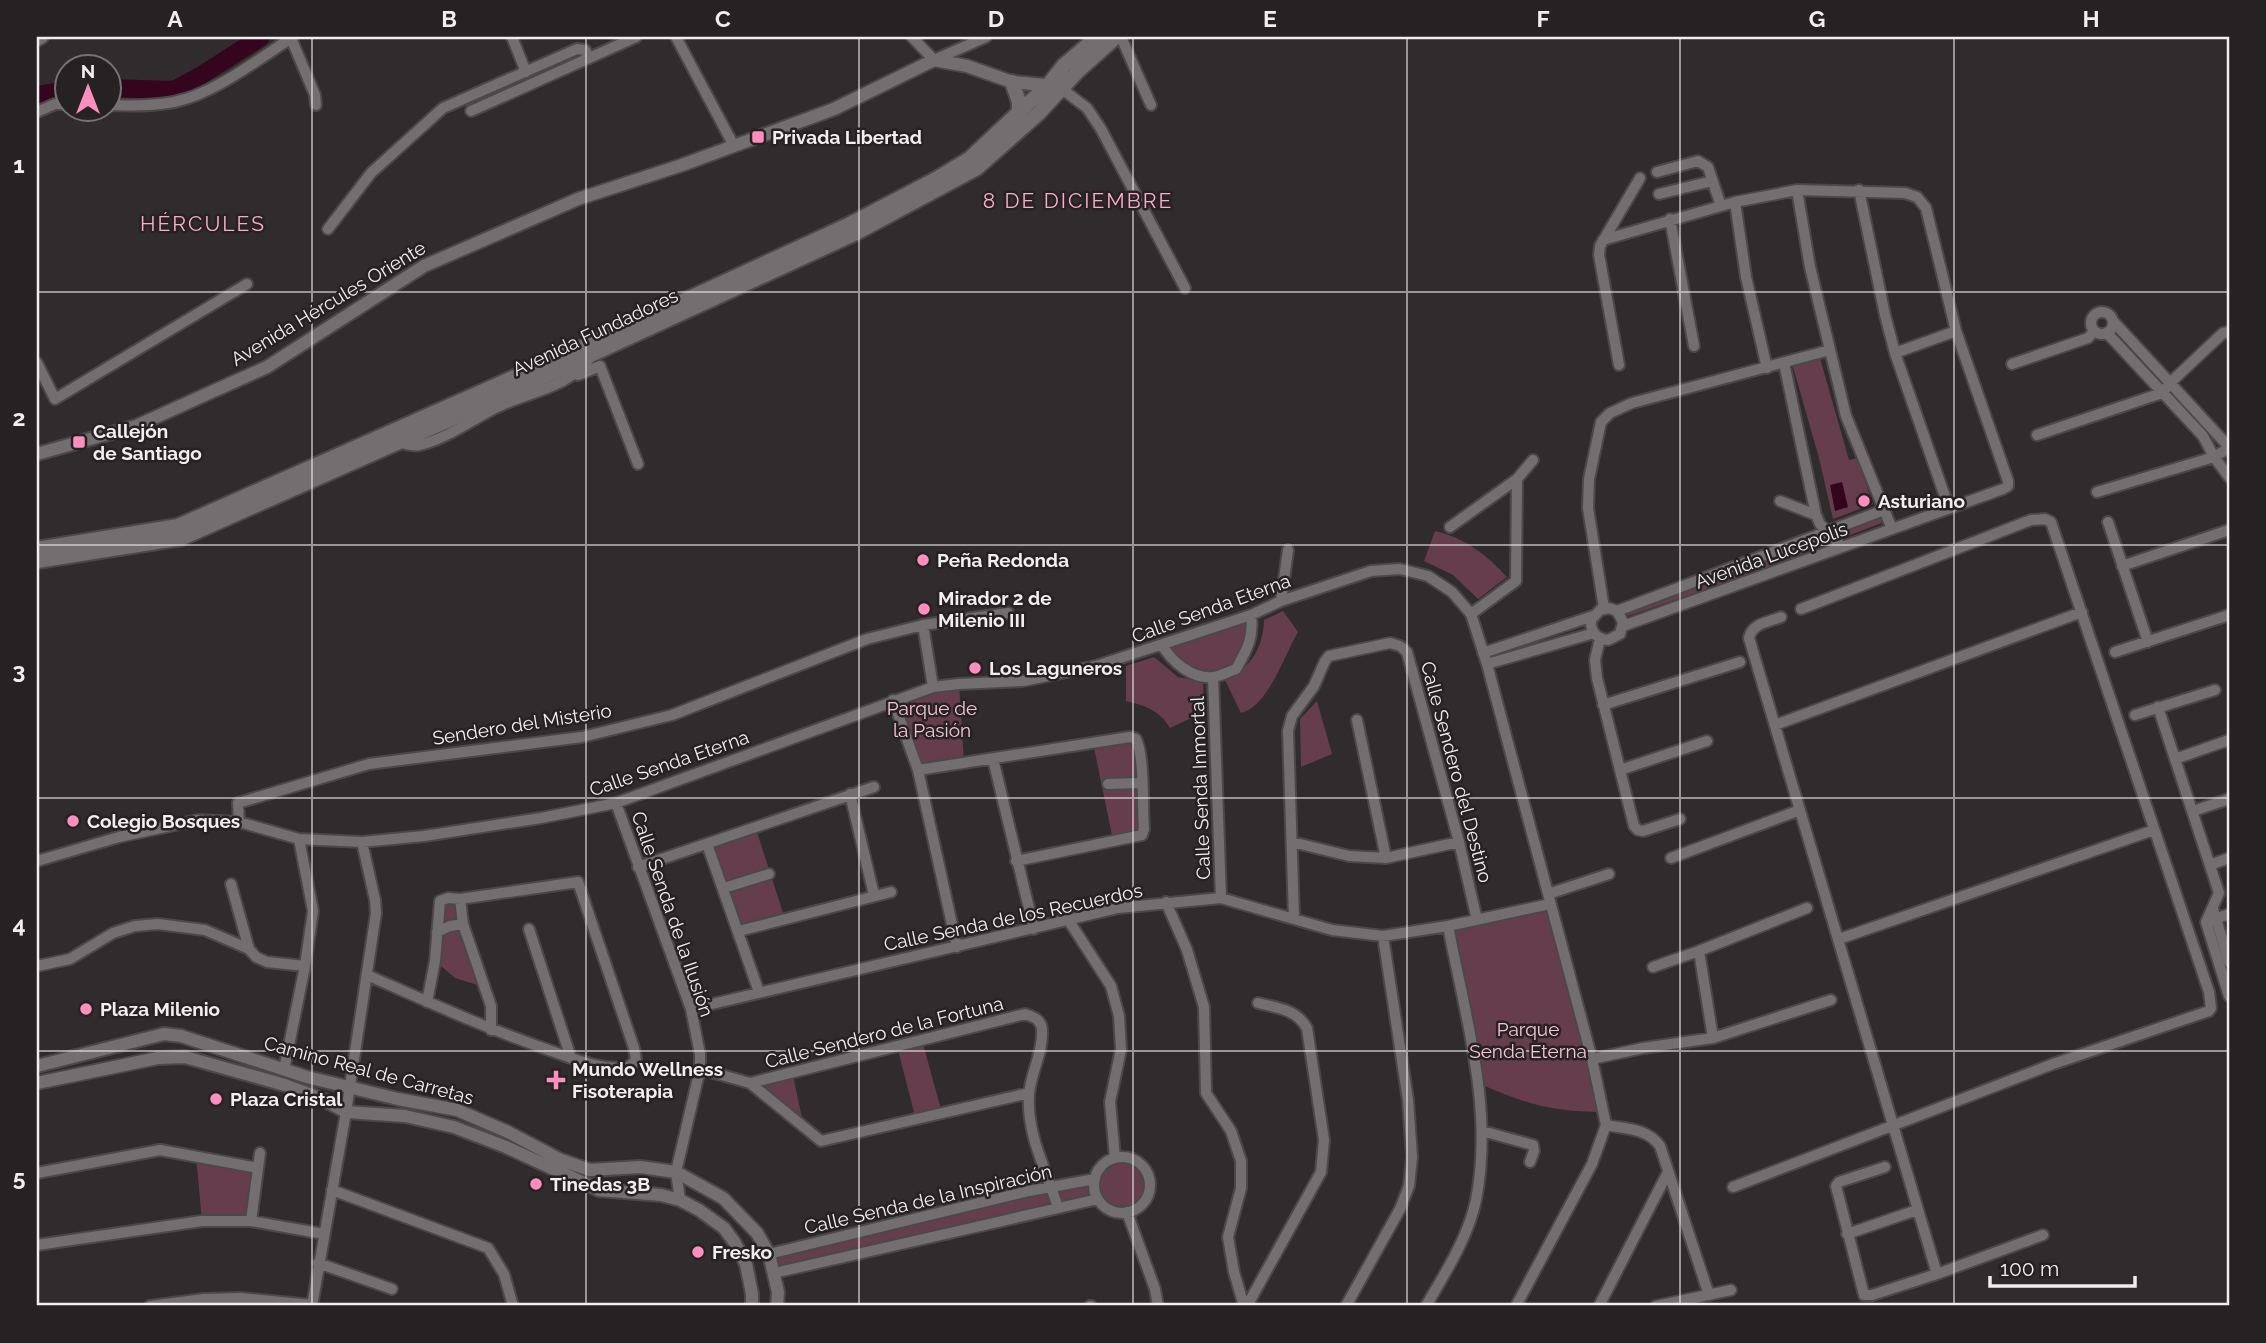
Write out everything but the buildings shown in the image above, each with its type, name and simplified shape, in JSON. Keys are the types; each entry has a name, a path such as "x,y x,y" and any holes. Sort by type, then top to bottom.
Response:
{"main road":[{"name":"Avenida Fundadores","path":"37,561 182,538 592,355 854,234 976,168 1040,113 1056,87 1064,65 1097,37"},
{"name":"Avenida Fundadores","path":"37,549 178,526 255,494 850,223 969,159 1019,113 1078,71 1118,37"},
{"path":"1012,82 1019,113"}],"street":[{"path":"37,40 42,37"},
{"path":"122,105 176,102 209,89 292,37 315,95 316,105"},
{"path":"512,37 526,72"},
{"path":"471,111 636,37"},
{"path":"676,37 733,146"},
{"name":"Avenida Hércules Oriente","path":"37,454 136,426 267,367 424,265 578,199 682,166 834,109 986,37"},
{"path":"1118,37 1151,104"},
{"path":"916,39 934,60 967,66 1012,82 1056,87 1087,108 1101,129 1185,288"},
{"path":"328,229 370,173 443,108 577,49 585,50 589,58"},
{"path":"1657,172 1698,161 1708,167 1721,206"},
{"path":"1619,365 1600,255 1602,240 1640,178"},
{"path":"1659,194 1712,181"},
{"path":"1602,240 1735,202 1797,190 1859,190 1905,193 1917,197 1926,208 1956,331 1895,354"},
{"path":"1797,190 1810,267 1846,416 1892,530"},
{"path":"1859,190 1895,354 1949,508"},
{"path":"1735,202 1746,277 1767,368"},
{"path":"1670,219 1694,346"},
{"path":"37,363 55,398 247,284"},
{"path":"2098,492 2214,457 2229,447 2109,314 2098,312 2090,320 2094,331 2101,334 2111,329 2113,321"},
{"name":"Avenida Lucepolis","path":"1485,658 1597,636 1613,639 1620,634 1623,626 2008,486 1956,331"},
{"path":"2012,364 2088,338 2094,331"},
{"path":"2037,435 2162,393 2224,333 2229,332"},
{"path":"2107,333 2203,436 2229,477"},
{"path":"1604,608 1588,492 1601,422 1610,413 1632,403 1830,350"},
{"path":"556,384 579,372 592,355"},
{"path":"1784,363 1816,515 1842,547"},
{"path":"399,442 417,446 451,434 495,408 600,366 638,464"},
{"path":"1450,527 1517,479 1533,460"},
{"path":"1471,614 1516,581 1517,479"},
{"path":"1780,501 1816,515"},
{"name":"Avenida Lucepolis","path":"1617,611 1884,510"},
{"path":"1733,1187 2053,1064 2209,1011 2211,1008 2209,992 2054,527 2045,519 2038,519 1801,609"},
{"path":"2108,522 2148,642"},
{"path":"2122,566 2229,530"},
{"path":"1281,601 1288,550"},
{"name":"Calle Senda Eterna","path":"37,861 119,837 198,820 239,822 299,839 362,842 424,836 616,803 933,687 1023,681 1096,666 1251,615 1281,601 1371,571 1400,569 1428,576 1452,592 1471,614 1592,1059 1606,1125"},
{"path":"1485,658 1593,616 1604,608 1617,611 1623,626"},
{"path":"1774,725 2082,612"},
{"name":"Sendero del Misterio","path":"239,822 238,803 369,764 582,737 672,715 867,639 923,625 1008,613"},
{"path":"2115,652 2229,614"},
{"name":"Calle Senda Inmortal","path":"1162,645 1169,656 1188,671 1213,677 1236,669 1249,646 1253,630 1251,615"},
{"path":"1593,616 1591,625 1597,636 1595,660 1603,705 1634,826 1638,830 1648,830 1680,819"},
{"path":"1781,617 1756,626 1749,638 1937,1275"},
{"path":"923,625 933,687"},
{"path":"1552,630 1557,644"},
{"name":"Calle Sendero del Destino","path":"1294,918 1290,720 1314,686 1329,656 1390,643 1407,652 1459,842 1476,920"},
{"path":"1603,705 1740,662"},
{"name":"Calle Senda Inmortal","path":"1213,677 1222,898"},
{"path":"2135,715 2216,690"},
{"path":"894,700 918,770 957,947"},
{"path":"2158,708 2219,893 2211,917 2228,989 2209,992"},
{"path":"1357,720 1386,858"},
{"path":"918,770 1133,738 1139,745 1144,829 1142,835 1016,861"},
{"path":"2175,759 2229,740"},
{"path":"1620,771 1707,741"},
{"path":"993,758 1034,929"},
{"path":"1108,784 1141,783"},
{"path":"638,867 874,787"},
{"path":"850,794 874,895"},
{"path":"2193,811 2229,799"},
{"name":"Calle Senda de la Ilusión","path":"616,803 691,1009 700,1054 700,1069 676,1172 680,1200"},
{"path":"1671,858 1800,810"},
{"path":"1839,939 2154,830"},
{"path":"284,1070 313,911 299,839"},
{"path":"150,1306 204,1299 240,1298 312,1306 346,1112 376,913 362,842"},
{"path":"1292,842 1349,856 1386,858 1459,842"},
{"path":"707,844 759,992"},
{"path":"2210,865 2229,859"},
{"path":"724,888 769,874"},
{"name":"Calle Senda de los Recuerdos","path":"691,1009 1118,908 1222,898 1332,930 1383,936 1476,920 1549,899 1609,874"},
{"path":"367,975 427,1002 491,1030 571,1058 614,1068 629,1067 636,1060 578,882 440,901 435,961 427,1002"},
{"path":"231,884 249,949"},
{"path":"739,932 891,892"},
{"path":"460,899 463,924 491,1006 491,1030"},
{"path":"1166,902 1187,950 1204,1007 1206,1093 1231,1131 1241,1161 1241,1188 1228,1237 1234,1272 1246,1306"},
{"path":"1653,967 1807,908"},
{"path":"2211,917 2229,914"},
{"path":"1069,921 1111,986 1119,1016 1121,1049 1110,1102 1115,1158"},
{"path":"37,966 70,959 113,933 135,926 158,924 205,930 249,949 256,957 268,962 305,966"},
{"path":"437,932 463,924"},
{"path":"1426,1306 1462,1242 1476,1202 1482,1131 1478,1083 1448,926"},
{"path":"529,929 571,1058"},
{"path":"1346,1306 1400,1209 1409,1186 1412,1157 1408,1100 1383,936"},
{"path":"1699,951 1713,1038"},
{"path":"2220,951 2229,962"},
{"path":"1592,1059 1713,1038 1831,1000"},
{"path":"1246,1306 1321,1172 1324,1140 1307,1028 1294,1013 1258,1003"},
{"name":"Calle Sendero de la Fortuna","path":"750,1083 1025,1014 1035,1017 1042,1026 1042,1044 1029,1093 1030,1121 1036,1147 1058,1208"},
{"name":"Camino Real de Carretas","path":"37,1066 164,1034 201,1041 284,1070 398,1099 457,1110 508,1132 561,1160 590,1170 640,1167 676,1172 711,1191 745,1218 757,1233 769,1254 778,1292 777,1306"},
{"name":"Camino Real de Carretas","path":"37,1083 158,1058 186,1057 285,1085 320,1098 346,1112 405,1116 454,1126 599,1190 661,1195 696,1208 717,1222 729,1235 746,1264 752,1306"},
{"path":"700,1069 750,1083 821,1141 1029,1093"},
{"path":"1516,1306 1592,1164 1606,1125 1643,1132 1653,1137 1660,1146 1701,1300"},
{"path":"1482,1131 1533,1146 1530,1162"},
{"path":"37,1173 160,1150 258,1168"},
{"path":"251,1221 260,1153"},
{"path":"1115,1158 1137,1161 1149,1176 1148,1195 1136,1209 1127,1212 1111,1211 1098,1199 1094,1186 1103,1165 1115,1158"},
{"path":"1885,1167 1837,1184 1836,1188 1864,1295 1872,1295 1937,1275 2043,1234"},
{"path":"1600,1306 1668,1172"},
{"name":"Calle Senda de la Inspiración","path":"769,1254 1052,1186 1095,1179"},
{"path":"332,1190 488,1248 504,1274 513,1306"},
{"path":"696,1208 717,1208 718,1202 711,1191"},
{"name":"Calle Senda de la Inspiración","path":"774,1273 1098,1199"},
{"path":"1847,1234 1917,1210"},
{"path":"1127,1212 1155,1289 1158,1306"},
{"path":"729,1235 722,1219 724,1214 732,1213 745,1218"},
{"path":"37,1245 176,1224 251,1221 324,1234"},
{"path":"905,1222 909,1242"},
{"path":"318,1263 392,1289"},
{"path":"1656,1306 1701,1300 1731,1290"}],"green space":[{"path":"1820,358 1849,460 1857,458 1873,504 1833,519 1793,367"},
{"path":"1881,518 1882,523 1739,578 1628,616 1626,610 1763,563"},
{"path":"1435,531 1475,548 1507,577 1478,599 1453,575 1424,561"},
{"path":"1283,611 1298,632 1267,691 1251,709 1241,713 1225,680 1242,669 1254,656 1261,640 1264,620"},
{"path":"1251,615 1236,669 1211,675 1194,673 1162,645"},
{"path":"1154,657 1178,677 1203,682 1204,712 1170,728 1151,710 1126,701 1126,666"},
{"name":"Parque de la Pasión","path":"959,684 964,762 918,770 893,700"},
{"path":"1317,701 1332,754 1301,767 1300,719"},
{"path":"1133,738 1144,829 1113,840 1093,743"},
{"path":"757,832 784,916 740,927 711,848"},
{"path":"460,899 484,987 455,978 435,961 438,907"},
{"name":"Parque Senda Eterna","path":"1550,904 1603,1112 1539,1105 1478,1083 1448,926"},
{"path":"922,1040 942,1113 916,1120 897,1046"},
{"path":"792,1071 804,1127 750,1083"},
{"path":"196,1156 258,1168 251,1221 202,1221"},
{"path":"1115,1158 1135,1161 1146,1170 1149,1182 1147,1195 1139,1206 1128,1212 1113,1211 1098,1200 774,1273 769,1254 1095,1179 1103,1165"}],"shaded area":[{"path":"1842,482 1848,507 1835,511 1830,485"}],"waterway":[{"path":"122,88 174,90 261,37"},
{"path":"37,95 52,92"}],"place":[{"name":"Privada Libertad","path":"758,137"},
{"name":"Callejón de Santiago","path":"79,442"},
{"name":"Asturiano","path":"1864,501"},
{"name":"Peña Redonda","path":"923,560"},
{"name":"Mirador 2 de Milenio III","path":"924,609"},
{"name":"Los Laguneros","path":"975,668"},
{"name":"Colegio Bosques","path":"73,821"},
{"name":"Plaza Milenio","path":"86,1009"},
{"name":"Mundo Wellness Fisoterapia","path":"556,1080"},
{"name":"Plaza Cristal","path":"216,1099"},
{"name":"Tinedas 3B","path":"536,1184"},
{"name":"Fresko","path":"698,1252"}],"district":[{"name":"8 DE DICIEMBRE","path":"1078,200"},
{"name":"HÉRCULES","path":"203,223"}]}
